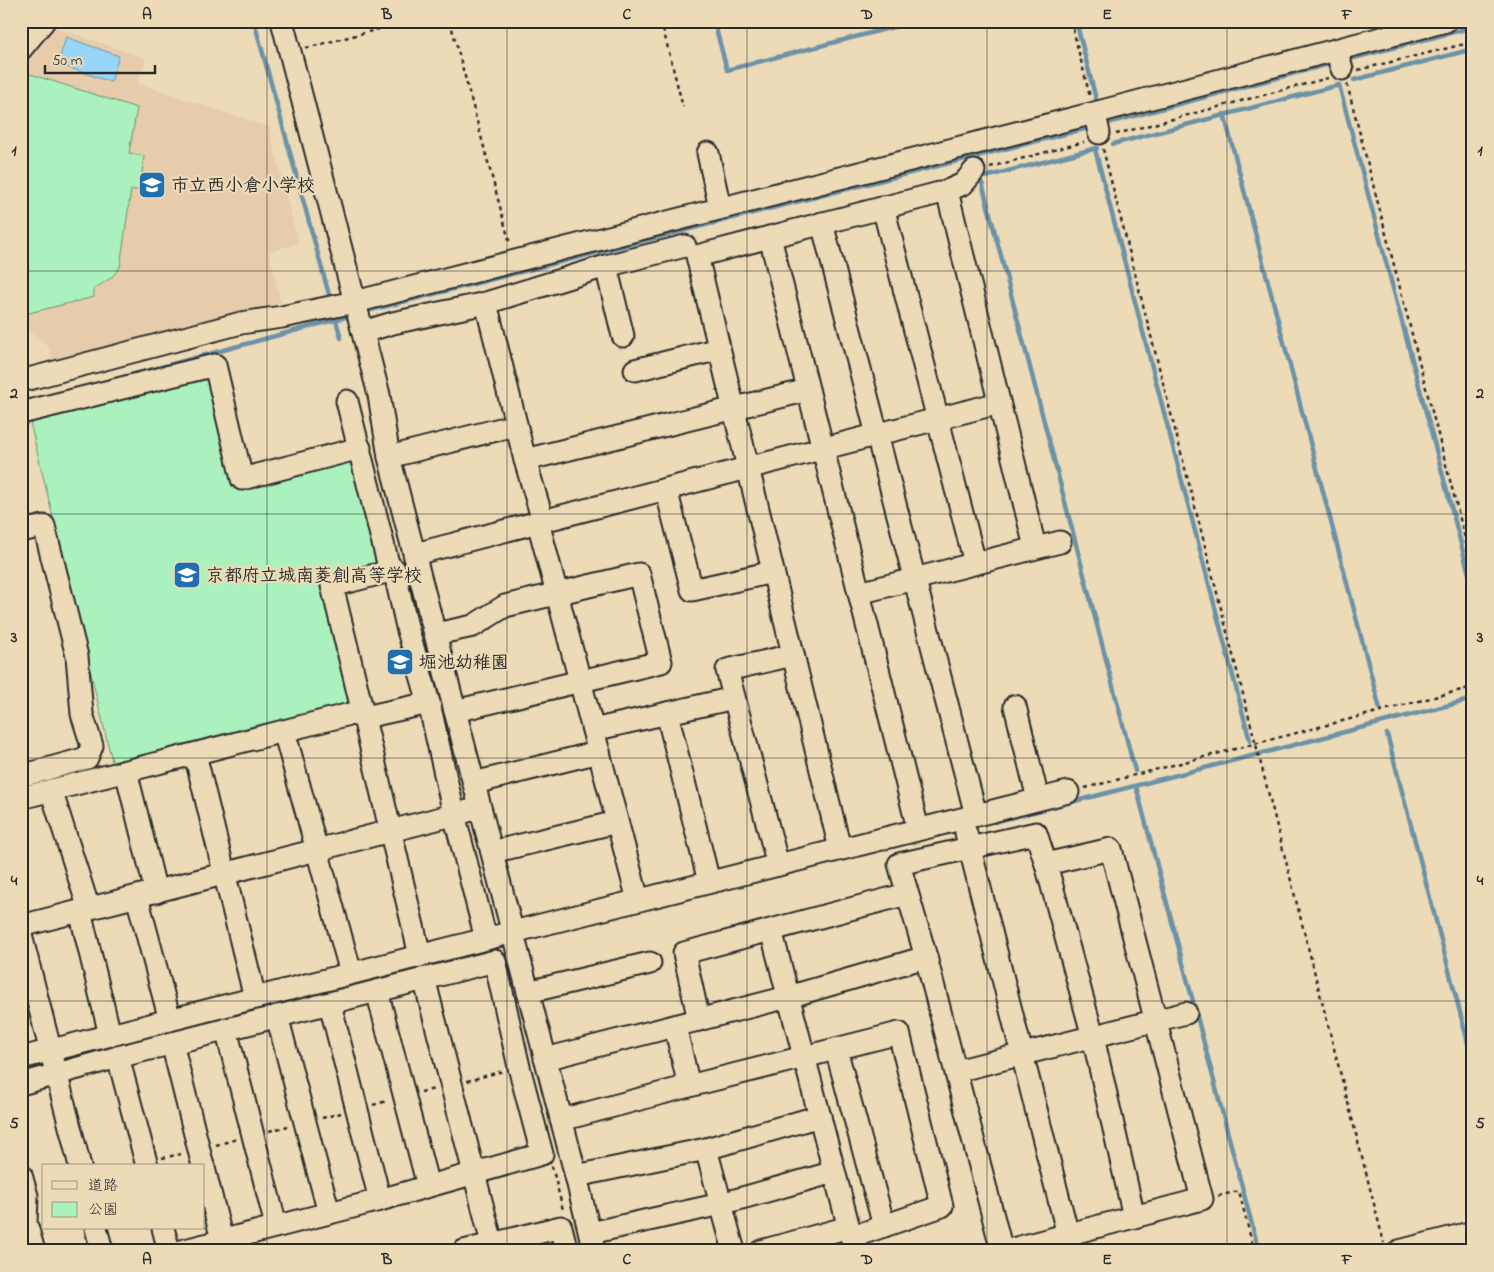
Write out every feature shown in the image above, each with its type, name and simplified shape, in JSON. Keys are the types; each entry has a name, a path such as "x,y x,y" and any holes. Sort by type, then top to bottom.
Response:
{"street":[{"path":"21,48 44,21"},
{"path":"282,21 350,312 380,395 389,456 592,1242 834,1172"},
{"path":"350,312 393,323 486,302 720,208 1097,126 1340,62 1446,21"},
{"path":"708,153 720,208"},
{"path":"840,849 697,256 946,191 963,184 974,171"},
{"path":"946,191 1035,547"},
{"path":"883,207 975,562"},
{"path":"822,223 915,578 969,817 970,847 1070,1242"},
{"path":"770,237 918,830"},
{"path":"21,413 35,391 195,352 241,323 282,317 350,312 515,261 685,246"},
{"path":"608,254 623,336"},
{"path":"486,302 556,593 638,900"},
{"path":"635,370 720,349"},
{"path":"35,391 195,352 214,365 242,479 360,448"},
{"path":"525,460 808,390"},
{"path":"347,400 390,571"},
{"path":"415,554 999,403"},
{"path":"389,456 516,425"},
{"path":"666,489 692,590 773,572"},
{"path":"21,532 44,526 76,656 82,714 92,746 87,758 21,776"},
{"path":"859,593 975,562 1060,542"},
{"path":"420,955 365,716 332,586 394,569 407,627 429,702 454,814 486,939"},
{"path":"407,627 473,626 505,606 639,574 661,662 455,711"},
{"path":"778,865 727,670 793,655"},
{"path":"593,730 734,698"},
{"path":"21,798 350,714 365,716 429,702"},
{"path":"1015,706 1038,800"},
{"path":"667,713 709,882"},
{"path":"284,731 352,973"},
{"path":"474,783 599,752"},
{"path":"195,754 255,998"},
{"path":"126,771 146,895 170,1020"},
{"path":"52,790 84,910 110,1036"},
{"path":"21,1058 420,955 1068,792"},
{"path":"21,926 481,808"},
{"path":"492,852 617,822"},
{"path":"1046,864 1112,849 1202,1200 1134,1217 1070,1242 1003,1251 926,957 899,864 1036,833 1093,1037 1134,1217"},
{"path":"699,1020 684,953 908,894"},
{"path":"771,930 852,1238"},
{"path":"21,935 79,1164"},
{"path":"545,1059 788,997 926,957"},
{"path":"21,1084 118,1057 495,961 519,1067 542,1154 380,1200 180,1251"},
{"path":"528,992 650,962"},
{"path":"424,978 493,1247"},
{"path":"378,991 428,1186"},
{"path":"330,1004 380,1200"},
{"path":"956,1071 1186,1013"},
{"path":"277,1016 330,1213"},
{"path":"675,1026 689,1086"},
{"path":"226,1029 276,1226"},
{"path":"561,1120 899,1033 942,1206 852,1238 761,1251"},
{"path":"172,1043 202,1161"},
{"path":"836,1049 884,1226"},
{"path":"118,1057 146,1164"},
{"path":"576,1176 706,1149 820,1116"},
{"path":"706,1149 734,1251"},
{"path":"205,1173 222,1240"},
{"path":"21,1175 27,1196 26,1223 34,1251"},
{"path":"464,1251 493,1247 561,1227 567,1251"},
{"path":"97,1230 102,1251"},
{"path":"164,1230 169,1251"},
{"path":"1399,1251 1473,1232"}],"path":[{"path":"290,52 410,21"},
{"path":"450,21 515,261"},
{"path":"662,21 683,107"},
{"path":"1071,21 1386,1251"},
{"path":"974,171 1097,126 1340,62 1473,42"},
{"path":"1340,62 1473,569"},
{"path":"1068,792 1473,687"},
{"path":"146,1164 202,1161 253,1135 519,1067"},
{"path":"542,1154 552,1164 564,1214 561,1227"},
{"path":"1202,1200 1239,1191 1254,1251"}],"shaded area":[{"name":"市立西小倉小学校","path":"50,26 146,58 138,83 269,127 298,243 269,252 281,303 52,363 49,347 21,325 21,61"},
{"path":"1473,1236 1473,1251 1417,1251"}],"green space":[{"path":"27,73 137,108 129,153 144,156 140,190 131,190 120,267 112,277 94,289 94,297 21,315 21,80"},
{"name":"京都府立城南菱創高等学校","path":"211,371 241,485 350,455 382,563 326,582 353,703 113,765 29,418"}],"water":[{"path":"66,37 119,56 111,82 58,64"}],"waterway":[{"path":"254,21 331,302"},
{"path":"714,21 727,70 917,21"},
{"path":"1076,21 1097,103 1102,101"},
{"path":"1346,60 1473,27"},
{"path":"1354,80 1473,49"},
{"path":"1469,50 1473,64"},
{"path":"1104,124 1333,63"},
{"path":"1339,85 1473,589"},
{"path":"1113,144 1339,85"},
{"path":"1224,114 1380,709"},
{"path":"363,312 1092,127"},
{"path":"985,177 1097,148"},
{"path":"1095,149 1250,741"},
{"path":"982,183 1135,771"},
{"path":"124,377 353,315"},
{"path":"335,317 341,338"},
{"path":"994,822 1473,699"},
{"path":"1387,734 1473,1062"},
{"path":"1136,786 1259,1251"},
{"path":"59,1061 298,998"},
{"path":"21,1071 49,1064"}],"place":[{"name":"市立西小倉小学校","path":"152,185"},
{"name":"京都府立城南菱創高等学校","path":"187,575"},
{"name":"堀池幼稚園","path":"400,662"}]}
